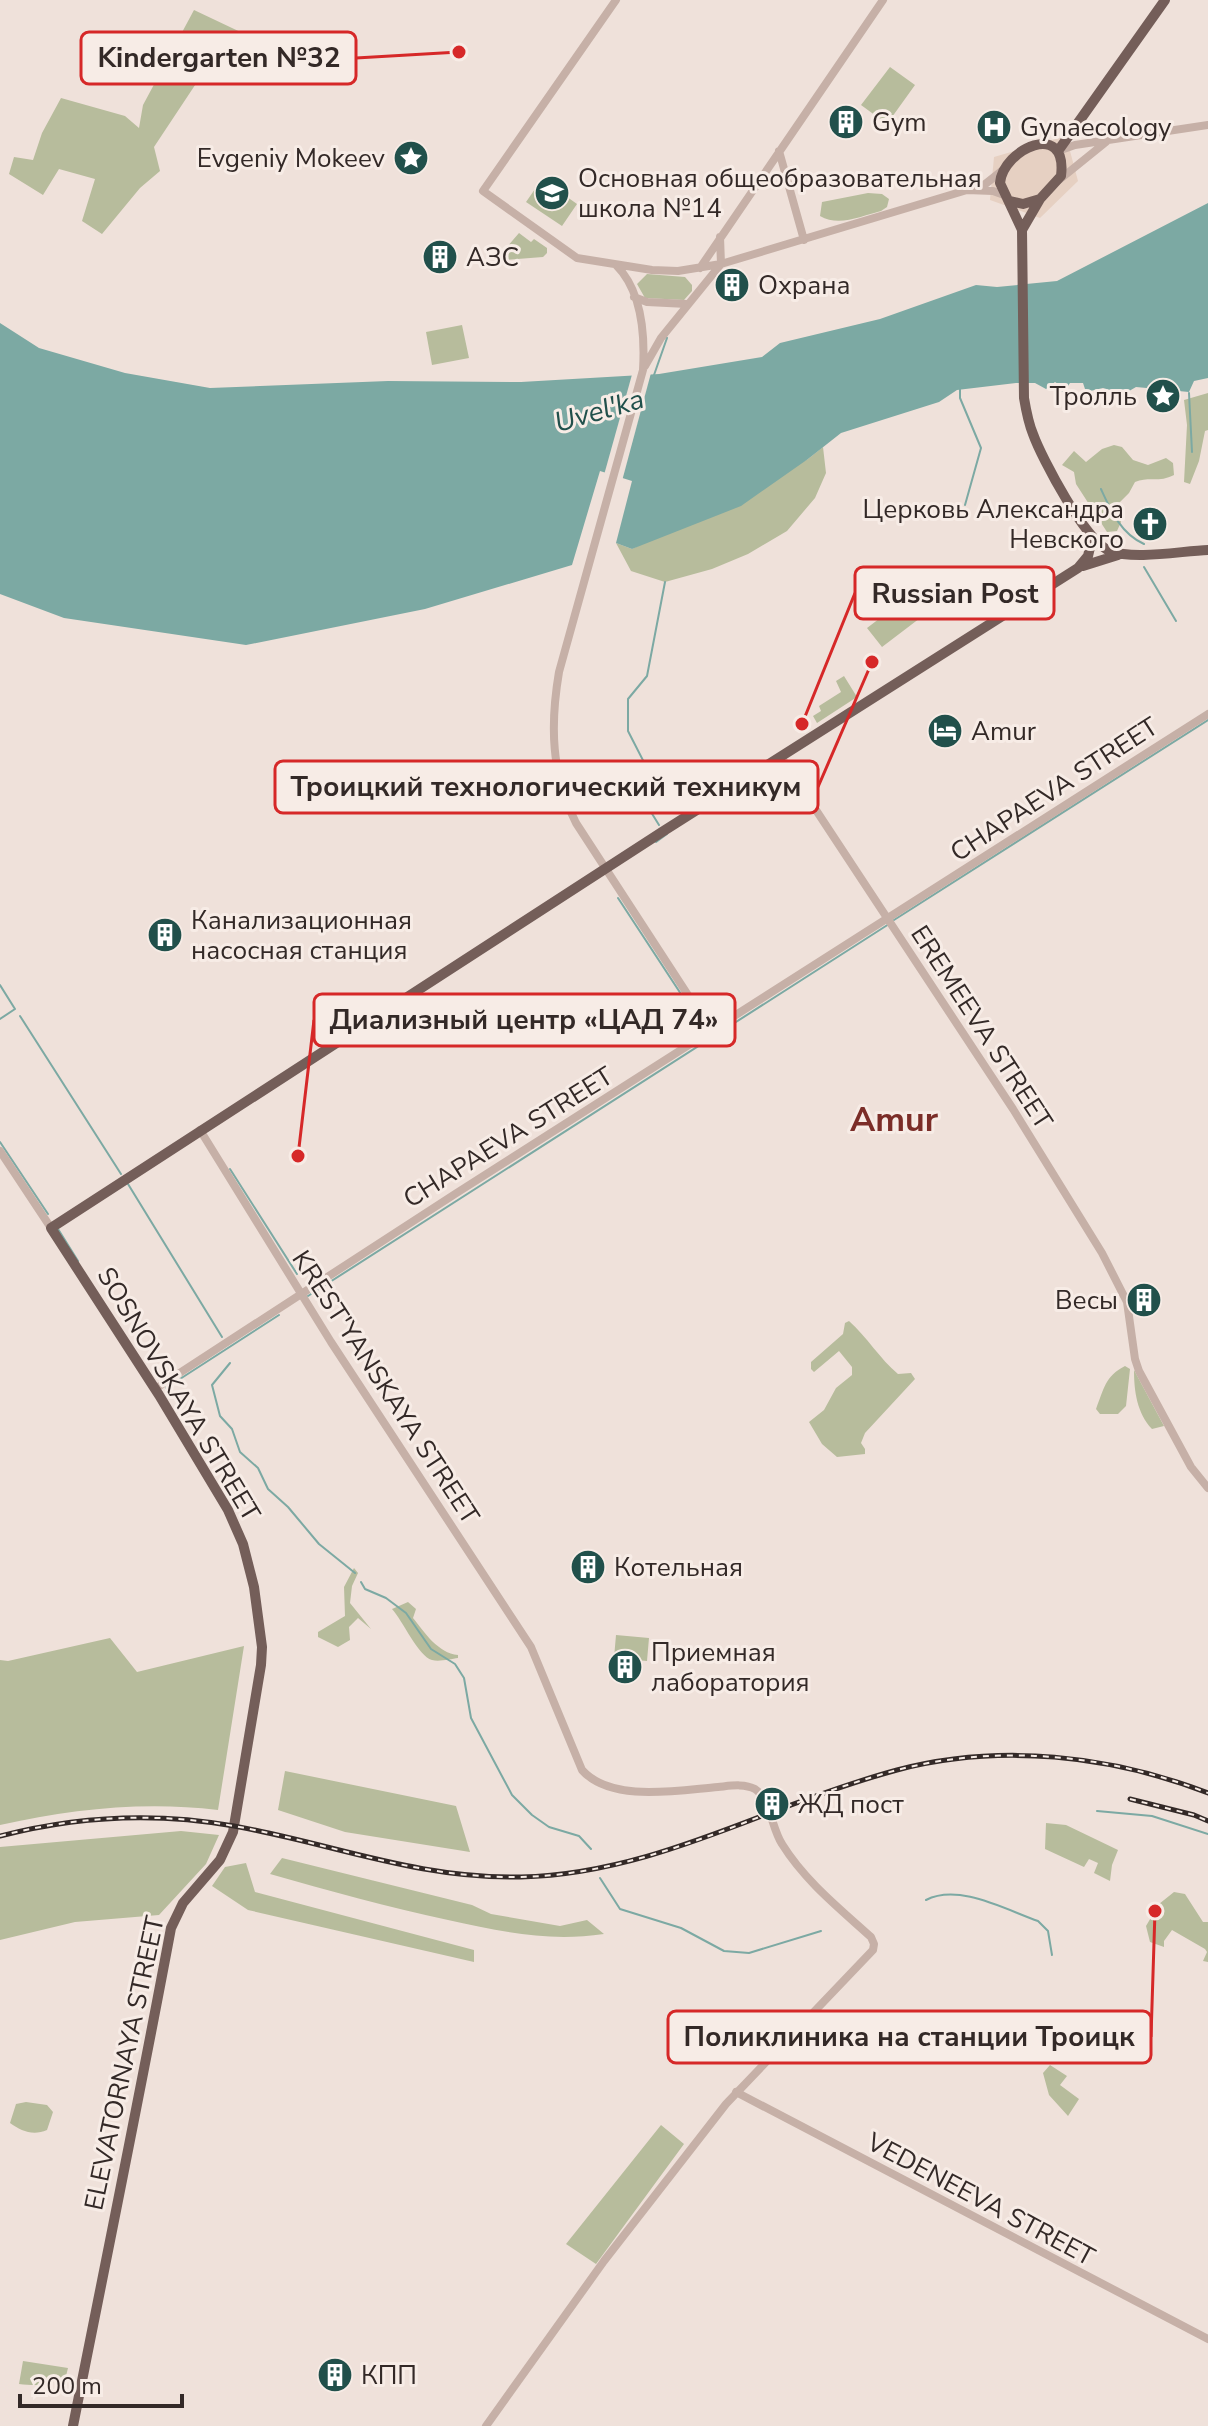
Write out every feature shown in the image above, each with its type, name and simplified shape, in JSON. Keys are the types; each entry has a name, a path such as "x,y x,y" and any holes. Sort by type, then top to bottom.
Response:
{"main road":[{"path":"1058,151 1165,0"},
{"path":"1071,133 1026,148 1004,169 1000,183 1022,230 1024,389 1028,422 1040,450 1092,539 1108,550 1127,553 1208,550"},
{"path":"1022,230 1040,199 1059,180 1062,164 1058,151 1039,143"},
{"path":"1007,198 1023,204 1040,199"},
{"path":"1078,568 1088,556 1092,539"},
{"path":"51,1228 605,869 1078,568 1127,553"},
{"name":"SOSNOVSKAYA STREET","path":"51,1228 155,1389 228,1510 243,1544 254,1587 262,1647 235,1824"},
{"name":"ELEVATORNAYA STREET","path":"73,2426 92,2319 136,2120 171,1928 183,1903 220,1860 231,1841 235,1824"}],"street":[{"path":"616,0 483,191 577,258 652,270 689,271 804,240 967,190 979,189 1007,198"},
{"path":"700,268 883,0"},
{"path":"1079,121 1082,135 1102,142"},
{"path":"1058,151 1208,125"},
{"path":"1059,180 1102,142"},
{"path":"779,151 804,240"},
{"path":"979,189 1004,169"},
{"path":"643,370 661,338 721,264 720,236"},
{"path":"616,265 623,272 634,296 645,344 643,370 559,672 553,718 554,756 563,795 576,823 712,1032"},
{"path":"634,296 637,278 652,270"},
{"path":"689,271 696,284 690,301"},
{"path":"634,296 647,302 673,305 690,301"},
{"name":"CHAPAEVA STREET","path":"155,1389 459,1191 1208,714"},
{"name":"EREMEEVA STREET","path":"781,757 1013,1109 1117,1280 1127,1302 1139,1371 1191,1467 1208,1488"},
{"name":"KREST'YANSKAYA STREET","path":"200,1130 301,1295 531,1647 577,1763 587,1776 617,1790 663,1791 740,1786 756,1790 763,1799 776,1835 798,1868 871,1937 873,1950 736,2092"},
{"name":"SOSNOVSKAYA STREET","path":"0,1151 51,1228"},
{"path":"486,2426 604,2261 736,2092"},
{"name":"VEDENEEVA STREET","path":"736,2092 1208,2339"}],"green space":[{"path":"194,10 251,37 241,55 211,61 154,147 160,171 140,188 102,234 82,221 95,179 59,169 43,195 9,174 14,157 33,160 42,133 61,98 125,116 139,128 143,105"},
{"path":"890,67 915,85 887,124 861,105"},
{"path":"542,179 577,204 562,226 526,202"},
{"path":"868,193 882,194 889,199 887,207 842,221 820,216 822,202"},
{"path":"519,233 547,248 547,253 543,257 504,260 500,255"},
{"path":"647,274 685,277 692,285 692,291 684,300 645,298 637,284"},
{"path":"462,325 469,358 432,365 426,332"},
{"path":"1208,393 1208,430 1205,431 1190,484 1184,482 1187,425 1184,400"},
{"path":"1114,445 1122,447 1133,460 1148,465 1166,458 1173,463 1174,475 1135,482 1116,506 1121,522 1117,531 1107,532 1076,484 1074,472 1062,465 1074,451 1086,462 1102,449"},
{"path":"823,447 826,473 815,498 787,531 748,554 712,569 665,582 631,571 616,543 632,549 808,459"},
{"path":"913,593 928,612 882,647 867,628"},
{"path":"844,676 857,697 817,723 813,716 821,711 819,706 841,692 836,681"},
{"path":"849,1321 898,1374 911,1373 915,1379 865,1433 861,1443 865,1454 837,1457 822,1444 809,1422 824,1410 836,1388 852,1375 852,1367 839,1351 814,1372 811,1362 843,1334 845,1323"},
{"path":"1125,1366 1130,1369 1126,1406 1118,1414 1100,1414 1096,1409 1106,1384 1113,1374"},
{"path":"1134,1370 1164,1426 1152,1429 1143,1416 1136,1394"},
{"path":"354,1568 358,1573 352,1586 350,1603 371,1629 358,1618 349,1627 350,1640 338,1647 318,1637 318,1632 345,1616 344,1587"},
{"path":"408,1602 416,1609 413,1618 427,1636 444,1650 458,1655 458,1658 435,1661 421,1652 392,1609"},
{"path":"616,1635 649,1638 647,1661 614,1658"},
{"path":"110,1638 137,1672 244,1646 218,1810 163,1806 108,1808 0,1825 0,1660 8,1661"},
{"path":"285,1771 456,1806 470,1852 345,1832 278,1810"},
{"path":"1046,1823 1066,1825 1118,1850 1110,1881 1094,1873 1098,1863 1089,1859 1084,1867 1045,1849"},
{"path":"181,1831 219,1835 206,1864 159,1915 75,1922 0,1940 0,1847"},
{"path":"282,1858 472,1905 491,1914 560,1926 587,1920 604,1934 564,1937 526,1934 403,1910 270,1874"},
{"path":"246,1863 255,1892 474,1950 474,1962 248,1910 212,1886 225,1867"},
{"path":"1174,1892 1185,1894 1203,1922 1208,1922 1208,1962 1203,1961 1207,1952 1205,1949 1172,1930 1164,1941 1164,1947 1150,1942 1146,1926 1159,1904"},
{"path":"1050,2065 1067,2076 1060,2085 1079,2099 1068,2116 1049,2095 1043,2073"},
{"path":"16,2104 47,2105 53,2112 47,2130 27,2132 10,2123"},
{"path":"661,2125 684,2144 596,2264 566,2244"},
{"path":"23,2361 68,2368 66,2376 43,2384 19,2384"}],"shaded area":[{"path":"1066,136 1078,181 1040,218 990,200 994,157"}],"water":[{"name":"Uvel'ka","path":"1208,203 1208,378 1194,381 1189,392 1136,387 1124,394 1103,388 1086,392 1083,383 1070,383 1064,392 1055,382 1046,389 1035,383 1016,383 957,390 939,402 841,433 741,506 632,549 616,543 632,481 600,471 572,565 425,609 246,645 64,618 0,594 0,323 39,348 125,373 210,388 388,381 521,382 659,374 762,357 780,343 880,319 976,285 997,287 1057,281"}],"pier":[{"path":"633,371 651,373 622,481 604,475"}],"waterway":[{"path":"654,375 665,337"},
{"path":"960,389 960,398 981,448 965,505"},
{"path":"1189,393 1192,452"},
{"path":"1101,489 1123,528 1144,544"},
{"path":"1144,567 1176,621"},
{"path":"649,772 628,731 628,699 647,676 665,582"},
{"path":"894,920 1208,720"},
{"path":"638,791 659,825"},
{"path":"656,842 667,834"},
{"path":"618,898 702,1026"},
{"path":"308,1296 889,924"},
{"path":"0,985 15,1009 0,1019"},
{"path":"20,1016 121,1174"},
{"path":"0,1142 48,1214"},
{"path":"230,1169 297,1274"},
{"path":"128,1184 222,1337"},
{"path":"58,1229 78,1261"},
{"path":"166,1388 279,1315"},
{"path":"230,1363 212,1385 220,1416 232,1429 240,1452 258,1468 268,1489 288,1507 319,1544 355,1573"},
{"path":"361,1582 365,1589 386,1598 406,1613 431,1649 455,1664 464,1678 471,1718 512,1795 549,1827 579,1836 591,1849"},
{"path":"1097,1811 1152,1816 1208,1834"},
{"path":"600,1878 620,1909 681,1928 724,1951 749,1953 821,1931"},
{"path":"926,1900 939,1896 968,1896 1038,1921 1048,1931 1052,1955"}],"railway":[{"path":"0,1836 87,1820 175,1819 271,1833 376,1859 446,1872 521,1877 585,1871 647,1856 831,1790 897,1770 975,1757 1015,1755 1094,1762 1171,1780 1208,1793"},
{"path":"1130,1799 1208,1821"}],"place":[{"name":"Kindergarten №32","path":"459,52"},
{"name":"Gym","path":"846,122"},
{"name":"Gynaecology","path":"994,127"},
{"name":"Evgeniy Mokeev","path":"411,158"},
{"name":"Основная общеобразовательная школа №14","path":"552,193"},
{"name":"АЗС","path":"440,257"},
{"name":"Охрана","path":"732,285"},
{"name":"Тролль","path":"1163,396"},
{"name":"Церковь Александра Невского","path":"1150,524"},
{"name":"Троицкий технологический техникум","path":"872,662"},
{"name":"Russian Post","path":"802,724"},
{"name":"Amur","path":"945,731"},
{"name":"Канализационная насосная станция","path":"165,935"},
{"name":"Диализный центр «ЦАД 74»","path":"298,1156"},
{"name":"Весы","path":"1144,1300"},
{"name":"Котельная","path":"588,1567"},
{"name":"Приемная лаборатория","path":"625,1667"},
{"name":"ЖД пост","path":"772,1804"},
{"name":"Поликлиника на станции Троицк","path":"1155,1911"},
{"name":"КПП","path":"335,2375"}],"district":[{"name":"Amur","path":"894,1119"}]}
